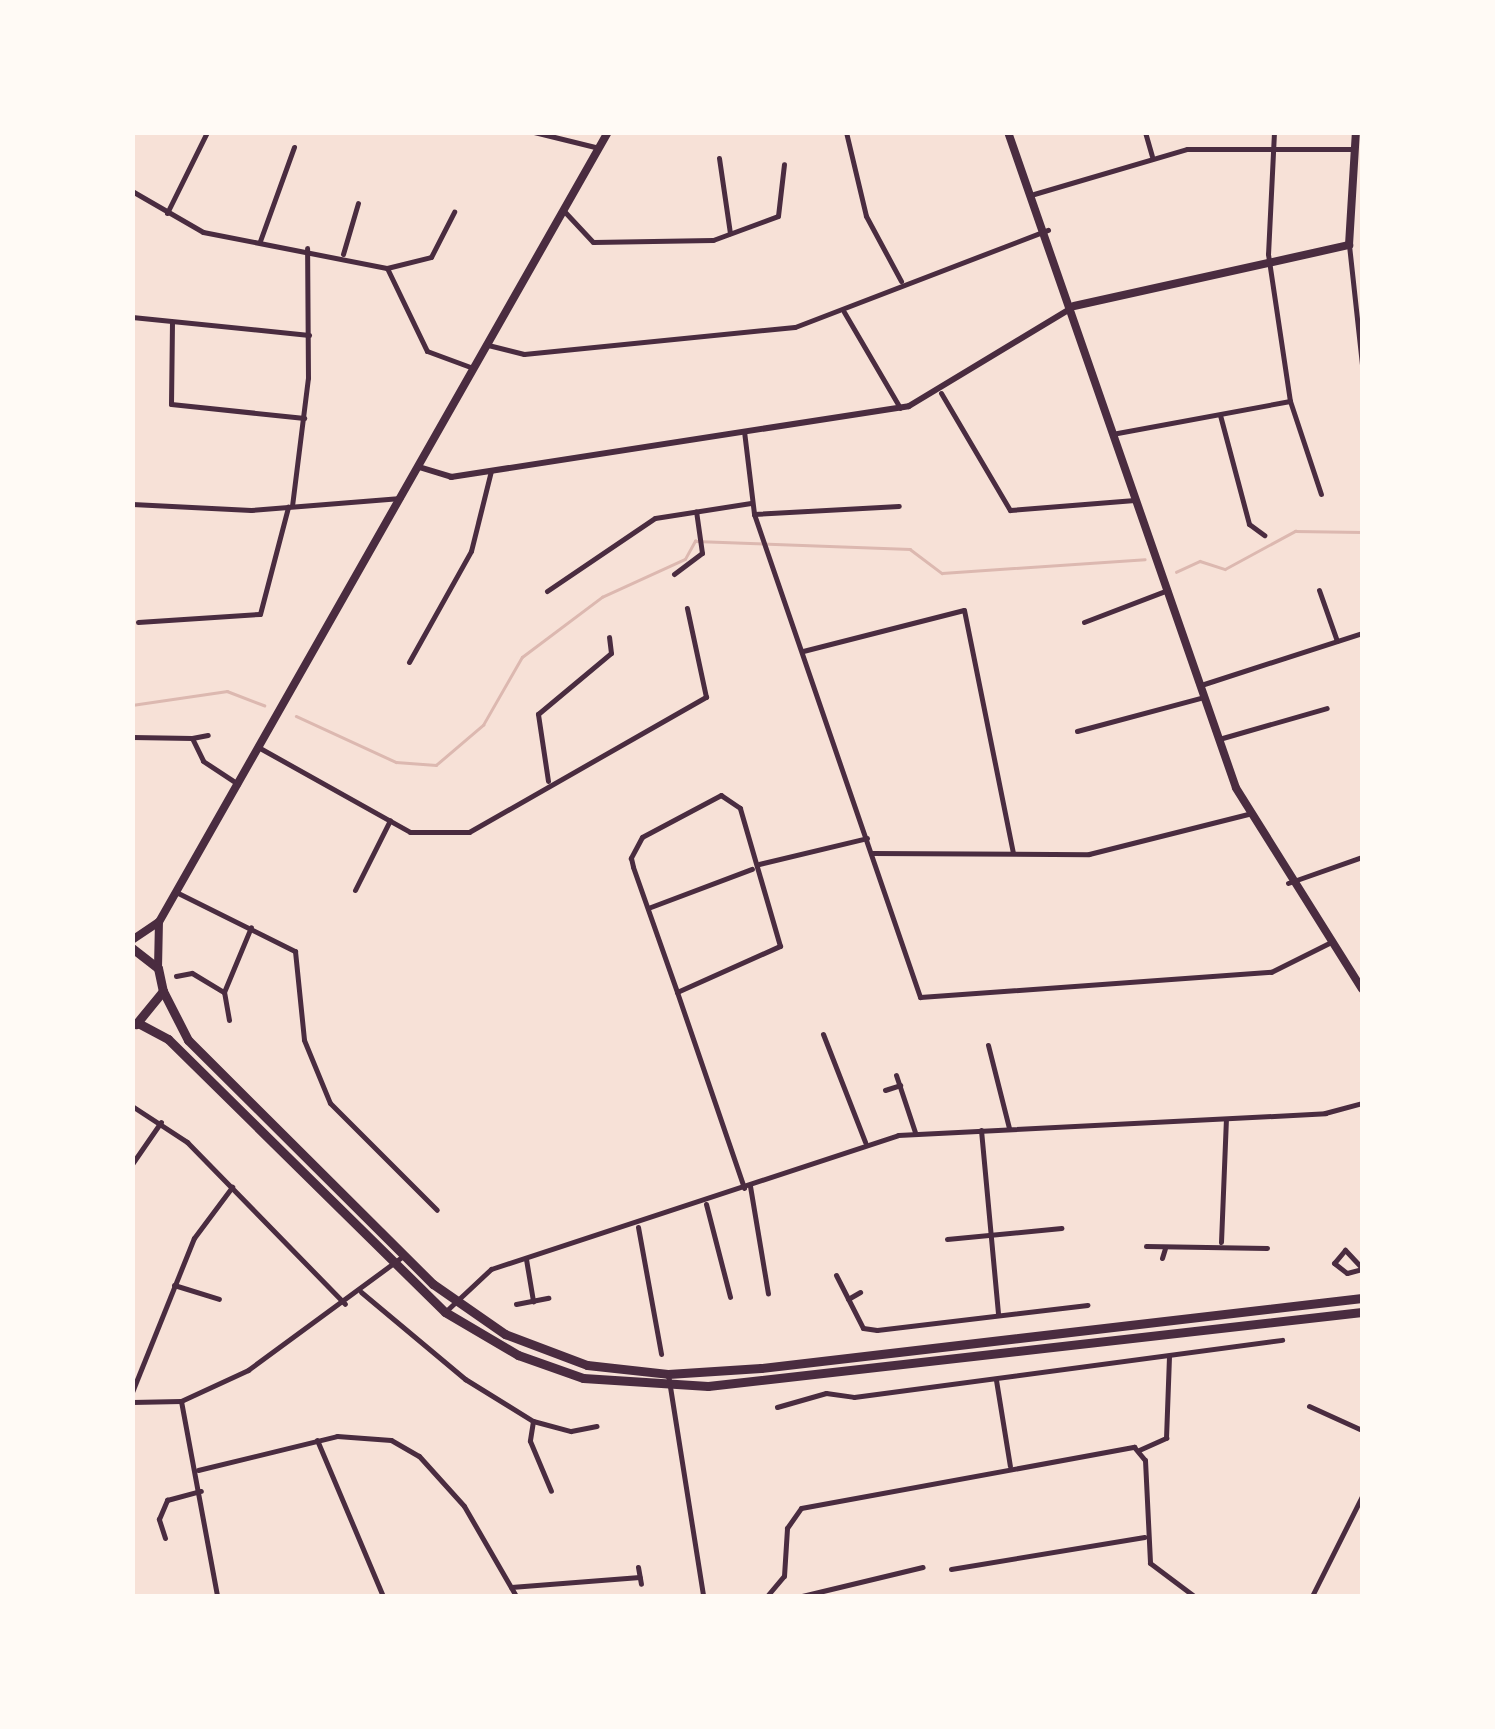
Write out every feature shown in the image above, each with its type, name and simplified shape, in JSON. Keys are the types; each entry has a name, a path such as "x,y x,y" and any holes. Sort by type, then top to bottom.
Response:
{"highway":[{"path":"132,948 158,968 163,991 188,1040 403,1256 456,1302 562,1358 668,1374 1362,1298"},
{"path":"163,991 135,1025 168,1039 391,1264 445,1312 556,1369 668,1387 1362,1312"}],"main road":[{"path":"132,940 159,922 608,132"},
{"path":"1008,132 1048,230 1112,434 1248,814 1288,883 1362,989"},
{"path":"1074,306 1269,259 1350,245 1356,132"},
{"path":"158,968 159,922"}],"street":[{"path":"168,213 207,132"},
{"path":"534,132 600,148"},
{"path":"846,132 866,216 901,281"},
{"path":"1145,132 1152,156"},
{"path":"1274,132 1269,259 1290,401 1321,494"},
{"path":"260,241 294,147"},
{"path":"1034,194 1152,156 1354,149"},
{"path":"719,158 730,234"},
{"path":"564,211 593,242 730,234 778,216 784,164"},
{"path":"132,191 203,232 343,254 386,268 431,257 454,212"},
{"path":"343,254 358,202"},
{"path":"488,345 524,354 795,327 844,312 901,281 1048,230"},
{"path":"1350,245 1362,364"},
{"path":"138,622 260,614 290,507 304,418 310,335 307,248"},
{"path":"386,268 428,352 474,369"},
{"path":"419,467 451,477 900,408 941,393 1074,306"},
{"path":"844,312 900,408"},
{"path":"132,318 310,335"},
{"path":"172,322 170,404 304,418"},
{"path":"941,393 1010,510 1135,500"},
{"path":"1112,434 1290,401"},
{"path":"1220,414 1249,524 1264,535"},
{"path":"744,431 754,514 920,997 1270,972 1329,943"},
{"path":"409,662 471,551 492,471"},
{"path":"132,504 290,507 401,498"},
{"path":"547,592 644,523 751,503"},
{"path":"754,514 900,506"},
{"path":"674,574 701,546 696,511"},
{"path":"1084,622 1168,590"},
{"path":"1319,590 1337,641"},
{"path":"258,746 390,820 448,838 549,782 585,771 706,697 687,608"},
{"path":"802,650 964,610 1013,852"},
{"path":"1201,685 1362,633"},
{"path":"549,782 538,714 611,653 609,637"},
{"path":"1077,731 1204,697"},
{"path":"1219,739 1328,708"},
{"path":"132,737 208,735"},
{"path":"192,738 203,762 238,784"},
{"path":"676,992 780,946 760,864 740,808 711,797 634,848 648,908 676,992 747,1187 768,1294"},
{"path":"872,853 1106,852 1248,814"},
{"path":"355,890 390,820"},
{"path":"760,864 867,838"},
{"path":"1288,883 1362,857"},
{"path":"648,908 752,869"},
{"path":"176,892 252,926 295,951 304,1040 330,1103 437,1210"},
{"path":"229,1020 224,992 252,926"},
{"path":"198,975 202,967"},
{"path":"176,976 198,975 224,992"},
{"path":"823,1034 866,1143"},
{"path":"988,1045 1008,1128"},
{"path":"896,1076 914,1132"},
{"path":"885,1090 900,1085"},
{"path":"445,1312 476,1278 638,1226 866,1143 914,1132 1226,1119 1362,1103"},
{"path":"132,1106 160,1122 232,1186 345,1304"},
{"path":"1221,1242 1226,1119"},
{"path":"132,1164 160,1122"},
{"path":"981,1130 998,1314"},
{"path":"132,1392 174,1285 232,1186"},
{"path":"706,1202 730,1297"},
{"path":"638,1226 662,1354"},
{"path":"947,1239 994,1239 1061,1228"},
{"path":"1146,1246 1165,1248 1221,1242 1256,1250 1266,1248"},
{"path":"1162,1258 1165,1248"},
{"path":"1256,1250 1256,1258"},
{"path":"1346,1250 1362,1268 1347,1274 1334,1263 1346,1250"},
{"path":"132,1402 181,1400 248,1370 345,1304 403,1256"},
{"path":"526,1259 533,1301"},
{"path":"836,1275 862,1328 876,1330 1088,1305"},
{"path":"174,1285 219,1299"},
{"path":"361,1292 465,1379 534,1420 572,1431 596,1426"},
{"path":"848,1299 860,1292"},
{"path":"516,1304 548,1298"},
{"path":"777,1407 1282,1340"},
{"path":"767,1596 784,1576 787,1528 802,1508 1010,1467 1139,1450 1166,1438 1169,1357"},
{"path":"668,1374 704,1596"},
{"path":"996,1380 1010,1467"},
{"path":"181,1400 198,1470 217,1596"},
{"path":"785,1404 790,1412"},
{"path":"1309,1406 1362,1430"},
{"path":"534,1420 530,1441 551,1490"},
{"path":"198,1470 317,1440 372,1436 420,1456 464,1506 516,1596"},
{"path":"317,1440 384,1596"},
{"path":"1139,1450 1144,1537 1164,1581 1194,1596"},
{"path":"165,1538 158,1519 167,1500 201,1491"},
{"path":"1312,1596 1362,1496"},
{"path":"951,1569 1144,1537"},
{"path":"511,1587 640,1581 638,1567"},
{"path":"802,1596 924,1567"}],"waterway":[{"path":"1176,572 1200,561 1225,569 1295,531 1362,532"},
{"path":"296,716 396,762 436,765 483,725 522,657 602,597 685,559 695,541 910,549 942,573 1145,559"},
{"path":"132,705 227,691 264,705"}]}
